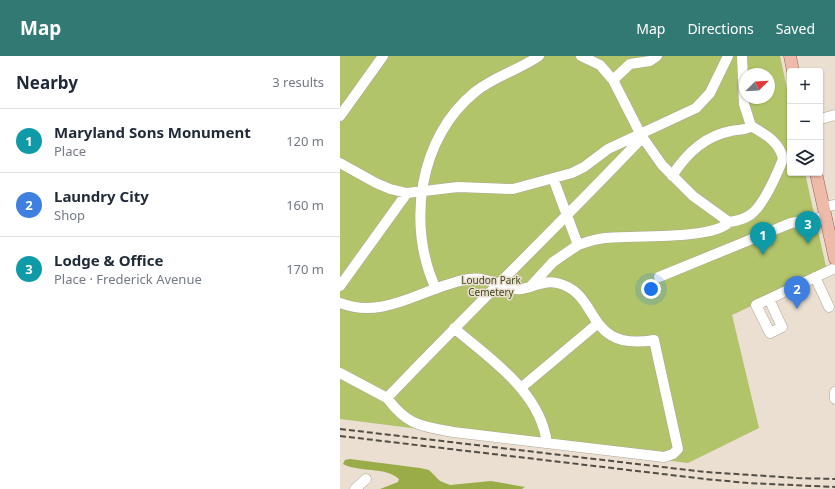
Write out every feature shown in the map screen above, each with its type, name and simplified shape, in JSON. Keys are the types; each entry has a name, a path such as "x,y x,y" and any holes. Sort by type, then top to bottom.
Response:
{"main road":[{"path":"790,56 792,68"},
{"path":"817,176 828,210 835,259"}],"street":[{"path":"340,116 383,56"},
{"path":"436,289 430,277 423,249 421,223 422,191 429,159 444,128 453,114 476,92 488,83 539,56"},
{"path":"581,56 600,65 614,80 651,152 672,176 693,196 729,222"},
{"path":"614,80 630,64 650,61 657,56"},
{"path":"340,162 376,183 390,189 407,193 458,187 513,189 572,173 584,167 608,149 641,135 700,106 714,87 728,56"},
{"path":"531,286 553,262 578,245 606,238 651,237 694,233 723,227 729,222 740,220 751,215 762,201 783,159 782,151 768,135 751,126 744,104 744,71 742,56"},
{"path":"823,118 835,115"},
{"path":"672,176 688,154 708,139 731,131 745,130 751,126"},
{"path":"387,398 498,283 639,141 641,135"},
{"path":"553,178 578,245"},
{"path":"340,286 407,193"},
{"path":"659,277 791,223 828,210"},
{"path":"769,299 835,268"},
{"path":"815,277 829,307"},
{"path":"340,303 364,308 379,307 412,299 436,289 469,279 482,278 516,289 549,282 556,282 569,288 581,298 597,324 606,332 621,340 636,342 654,340 678,449 673,454 664,457 453,432 427,427 407,420 387,398 340,373"},
{"path":"522,387 597,324"},
{"path":"454,328 522,387 538,414 546,433 547,443"},
{"path":"835,392 835,399"},
{"path":"355,489 366,479"}],"green space":[{"name":"Loudon Park Cemetery","path":"340,56 780,56 787,89 787,176 806,176 827,271 732,315 759,428 688,463 340,419"},
{"path":"350,459 429,470 440,481 450,485 491,481 525,487 522,489 380,489 398,482 399,479 386,472 350,467 343,464 345,460"}],"railway":[{"path":"340,429 705,472 835,479"},
{"path":"340,436 705,479 748,483 835,487"}],"place":[{"name":"Lodge & Office","path":"808,244"},
{"name":"Maryland Sons Monument","path":"763,255"},
{"name":"Laundry City","path":"797,309"}]}
